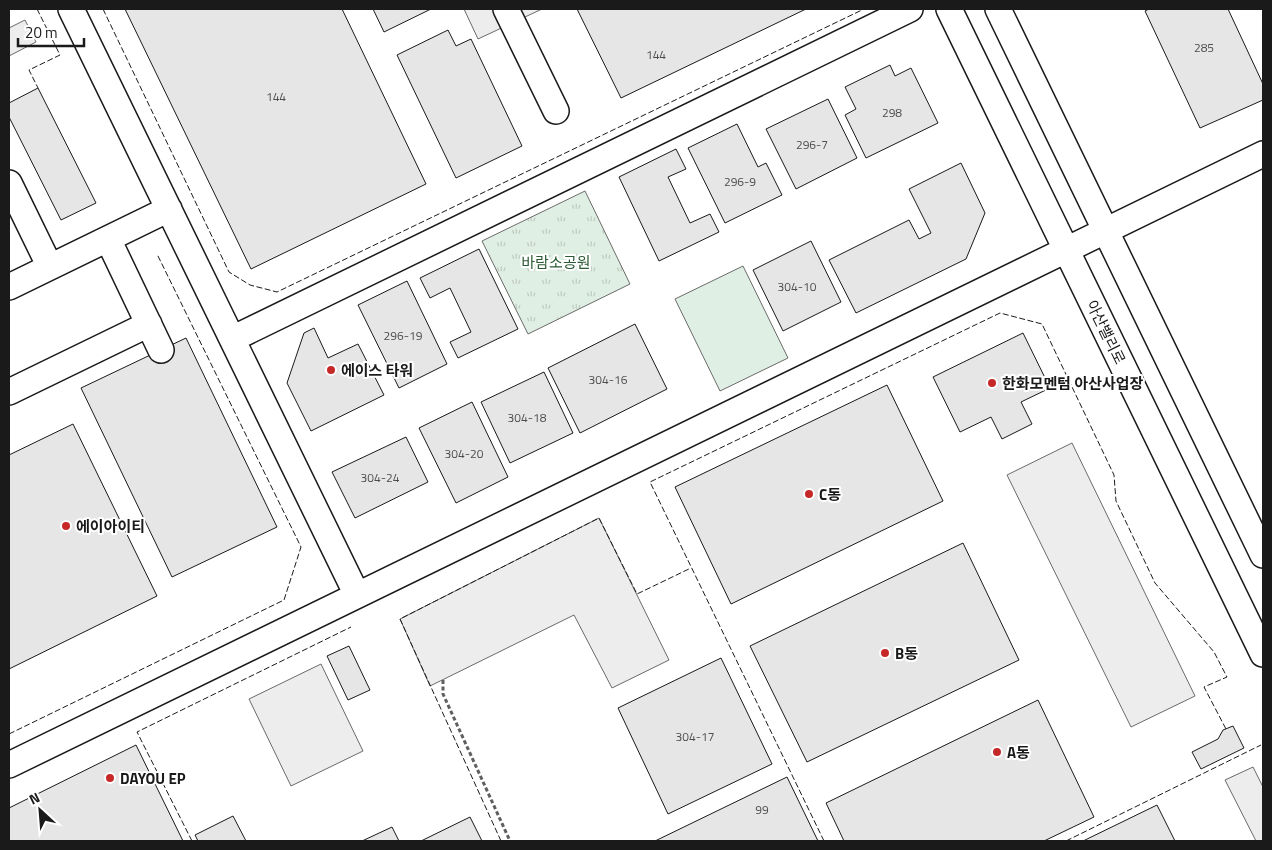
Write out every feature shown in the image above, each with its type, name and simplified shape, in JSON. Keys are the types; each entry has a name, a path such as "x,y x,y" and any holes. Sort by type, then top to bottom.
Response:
{"street":[{"path":"71,9 357,595"},
{"path":"506,9 556,111"},
{"path":"232,339 910,9"},
{"name":"아산밸리로","path":"949,9 1263,654"},
{"path":"998,9 1263,555"},
{"path":"9,765 1263,154"},
{"path":"9,182 50,267"},
{"path":"9,287 169,209"},
{"path":"108,239 161,350"},
{"path":"9,392 149,324"}],"path":[{"path":"443,680 443,694 510,841"}],"green space":[{"name":"바람소공원","path":"585,191 630,284 528,334 482,241"},
{"path":"743,266 788,358 720,391 675,299"}],"shaded area":[{"path":"464,9 542,9 478,39"},
{"path":"25,20 36,42 9,56 9,28"},
{"path":"1072,443 1195,696 1131,727 1007,475"},
{"path":"599,518 669,660 612,688 574,615 430,686 400,619"},
{"path":"321,664 363,751 291,786 249,699"},
{"path":"1253,767 1263,787 1263,841 1256,841 1225,780"}],"building":[{"path":"125,9 342,9 426,184 251,269"},
{"path":"373,9 431,9 384,32"},
{"path":"577,9 806,9 621,98"},
{"path":"1149,9 1228,9 1263,84 1263,100 1200,128 1145,11"},
{"path":"448,30 456,46 471,39 522,146 456,178 397,55"},
{"path":"890,65 895,76 911,68 938,123 866,158 845,115 856,109 845,87"},
{"path":"38,88 96,203 61,220 9,117 9,103"},
{"path":"828,99 857,158 796,189 766,129"},
{"path":"737,124 758,167 766,163 782,195 725,223 688,148"},
{"path":"676,149 686,169 668,177 690,223 710,214 719,232 659,261 619,177"},
{"path":"961,163 985,213 966,259 856,313 829,260 909,220 919,239 931,233 909,189"},
{"path":"811,241 841,302 783,331 753,270"},
{"path":"479,249 518,329 458,358 450,342 471,332 450,288 430,298 420,278"},
{"path":"407,281 447,364 399,388 358,305"},
{"path":"635,324 667,389 580,433 548,368"},
{"name":"에이스 타워","path":"314,328 328,358 358,344 384,395 311,431 287,383 304,333"},
{"name":"한화모멘텀 아산사업장","path":"1023,333 1050,388 1021,402 1032,424 1002,439 991,417 960,432 933,377"},
{"path":"186,338 277,527 172,577 81,388"},
{"path":"544,372 573,433 510,463 481,402"},
{"name":"C동","path":"887,385 943,501 731,604 675,487"},
{"path":"472,402 508,477 456,503 419,428"},
{"name":"에이아이티","path":"73,424 157,596 9,669 9,455"},
{"path":"406,437 428,482 355,518 332,472"},
{"name":"B동","path":"963,543 1019,660 807,762 750,646"},
{"path":"349,646 370,690 348,700 327,656"},
{"path":"721,658 772,764 668,814 618,708"},
{"name":"A동","path":"1038,700 1094,817 1044,841 844,841 826,803"},
{"path":"1233,726 1244,748 1201,769 1192,752 1218,739 1223,730"},
{"name":"DAYOU EP","path":"136,745 183,841 9,841 9,808"},
{"path":"787,777 818,841 655,841"},
{"path":"1157,805 1175,841 1083,841"},
{"path":"233,816 246,841 198,841 195,835"},
{"path":"470,817 482,841 421,841"},
{"path":"392,827 399,841 362,841"}],"fence":[{"path":"37,9 60,55 29,70 38,88"},
{"path":"103,9 229,272 250,285 277,292 864,9"},
{"path":"9,734 284,600 301,547 157,254"},
{"path":"824,841 650,482 1000,313 1042,324 1114,475 1116,501 1155,583 1214,652 1227,677 1204,687 1226,729"},
{"path":"501,841 400,619 599,518 637,594 691,568"},
{"path":"192,841 137,732 351,627"},
{"path":"1066,841 1261,745"}],"place":[{"name":"에이스 타워","path":"331,370"},
{"name":"한화모멘텀 아산사업장","path":"992,383"},
{"name":"C동","path":"809,494"},
{"name":"에이아이티","path":"66,526"},
{"name":"B동","path":"885,653"},
{"name":"A동","path":"997,752"},
{"name":"DAYOU EP","path":"110,778"}]}
